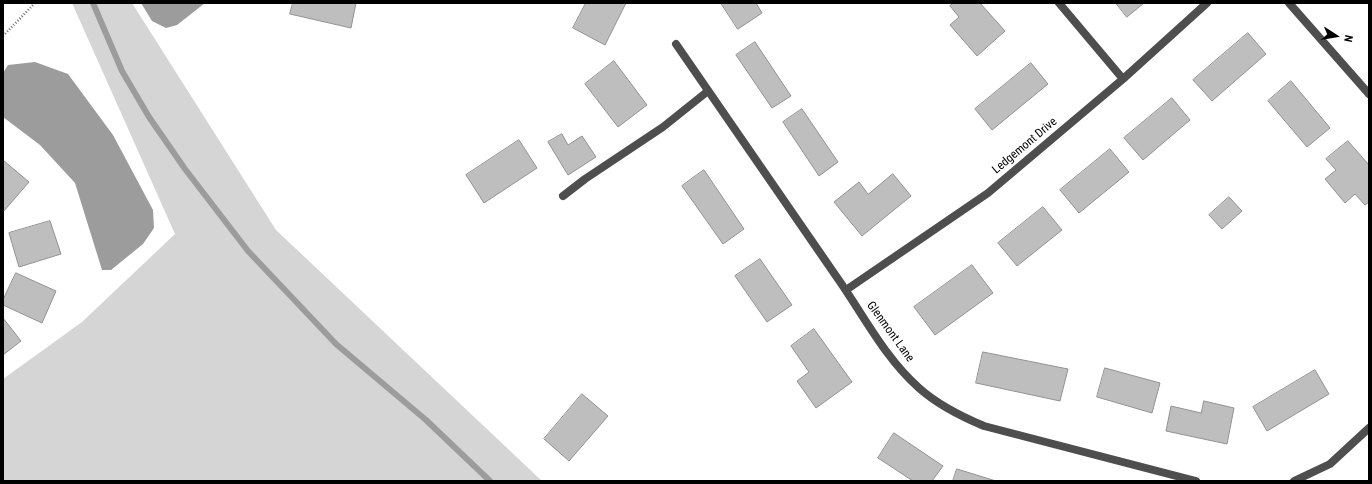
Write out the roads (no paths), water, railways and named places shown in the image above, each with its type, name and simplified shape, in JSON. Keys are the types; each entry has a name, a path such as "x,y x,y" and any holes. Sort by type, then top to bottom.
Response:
{"street":[{"path":"1059,3 1122,78"},
{"name":"Ledgemont Drive","path":"846,290 988,193 1207,3"},
{"path":"1289,3 1369,94"},
{"name":"Glenmont Lane","path":"676,44 846,290 880,343 895,363 919,388 944,407 962,417 984,426 1196,481"},
{"path":"563,196 585,179 663,127 708,91"},
{"path":"1294,481 1330,464 1369,428"}],"waterway":[{"path":"93,3 122,71 149,117 185,169 248,251 336,344 426,420 490,481"}]}
